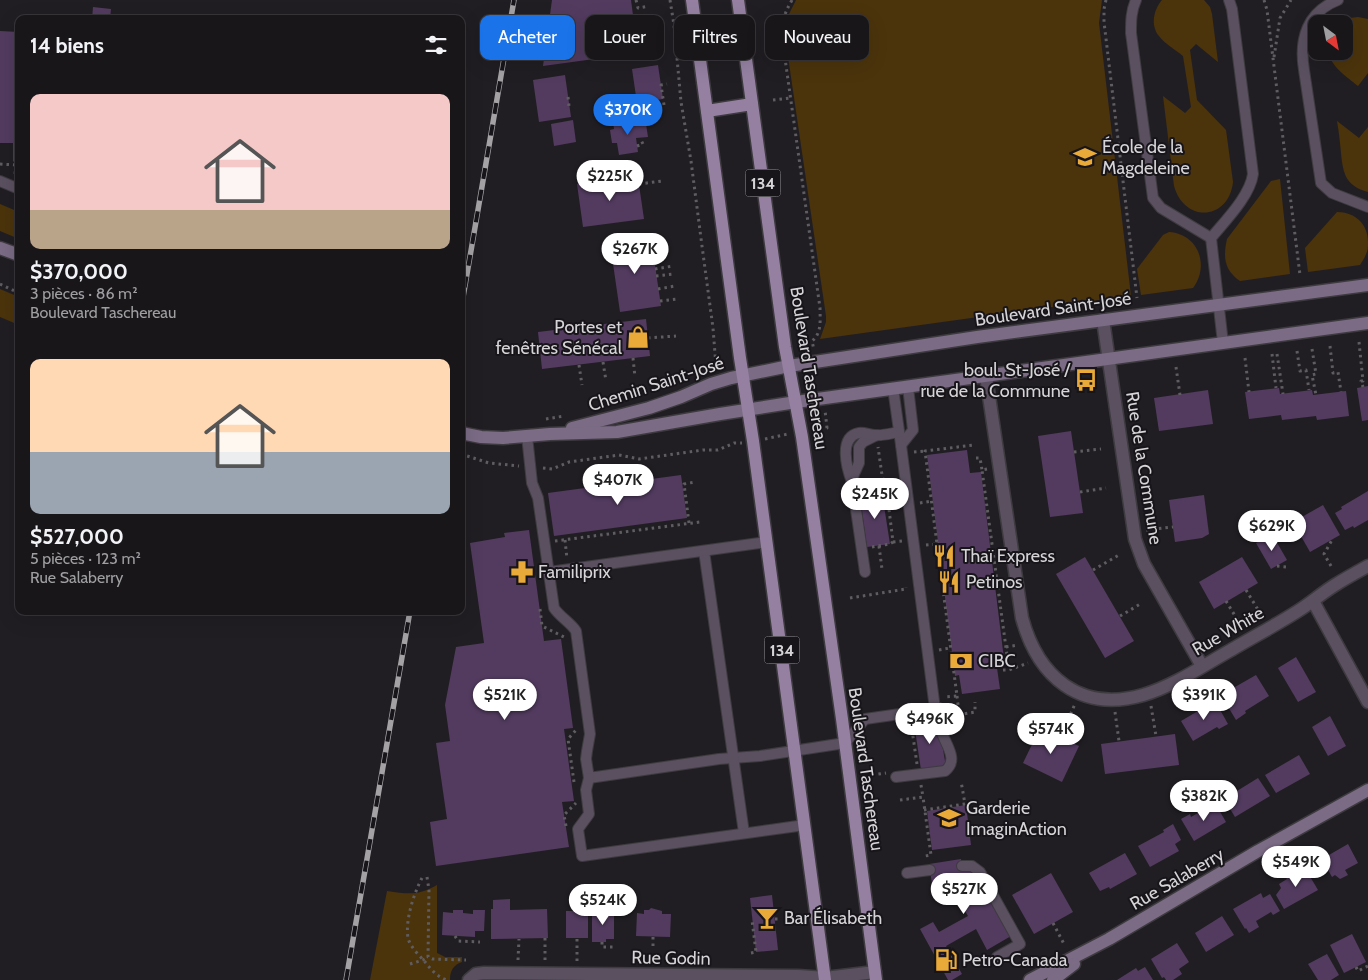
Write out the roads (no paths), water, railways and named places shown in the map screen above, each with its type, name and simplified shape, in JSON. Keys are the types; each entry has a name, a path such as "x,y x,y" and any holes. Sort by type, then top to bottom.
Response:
{"main road":[{"name":"134","path":"692,0 796,751 825,979"},
{"name":"Boulevard Taschereau","path":"738,0 789,366 804,446 876,976"},
{"path":"707,111 752,104"}],"street":[{"path":"0,248 15,254"},
{"name":"Boulevard Saint-José","path":"743,375 789,366 968,339 1368,285"},
{"name":"Rue de la Commune","path":"1103,320 1132,523 1139,552 1151,577 1202,666"},
{"path":"748,409 1368,323"},
{"name":"Chemin Saint-José","path":"550,434 644,410 711,384 743,375"},
{"name":"Rue White","path":"986,376 1022,618 1029,639 1040,661 1048,672 1070,689 1082,694 1106,699 1132,698 1167,686 1298,611 1335,585 1368,566"},
{"name":"Chemin Saint-José","path":"465,434 495,438 617,432 748,409"},
{"path":"1313,601 1368,702"},
{"name":"Rue Salaberry","path":"1030,980 1109,939 1224,871 1368,790"},
{"name":"Rue Salaberry","path":"1053,980 1109,939"},
{"name":"Rue Godin","path":"469,980 476,974 488,973 798,976 825,979 876,976"}],"lane":[{"path":"1136,0 1131,16 1131,33 1153,198 1161,208 1211,238"},
{"path":"1223,343 1211,238 1243,198 1253,174 1230,0"},
{"path":"1338,0 1314,15 1302,46 1302,57 1321,183 1332,193 1368,207"},
{"path":"0,181 15,187"},
{"path":"901,445 913,430 908,387"},
{"path":"590,778 845,743 865,719 935,709 893,388"},
{"path":"865,572 846,451 848,441 861,432 877,439 899,432"},
{"path":"527,436 532,483 538,498 554,608 576,632 590,734 586,751 590,778 586,790 589,814 578,829 582,856 805,825"},
{"path":"550,572 767,542"},
{"path":"704,551 744,833"},
{"path":"892,775 945,771 950,767 952,756 943,734 939,708"},
{"path":"962,866 972,866 980,872 1020,944 997,957"},
{"path":"907,873 930,870"}],"railway":[{"path":"465,286 514,0"},
{"path":"346,980 409,615"}],"place":[{"name":"École de la Magdeleine","path":"1085,157"},
{"name":"Portes et fenêtres Sénécal","path":"638,337"},
{"name":"boul. St-José / rue de la Commune","path":"1086,380"},
{"name":"Thaï Express","path":"944,556"},
{"name":"Familiprix","path":"522,572"},
{"name":"Petinos","path":"949,582"},
{"name":"CIBC","path":"961,661"},
{"name":"Garderie ImaginAction","path":"949,818"},
{"name":"Bar Élisabeth","path":"767,918"},
{"name":"Petro-Canada","path":"946,960"}]}
